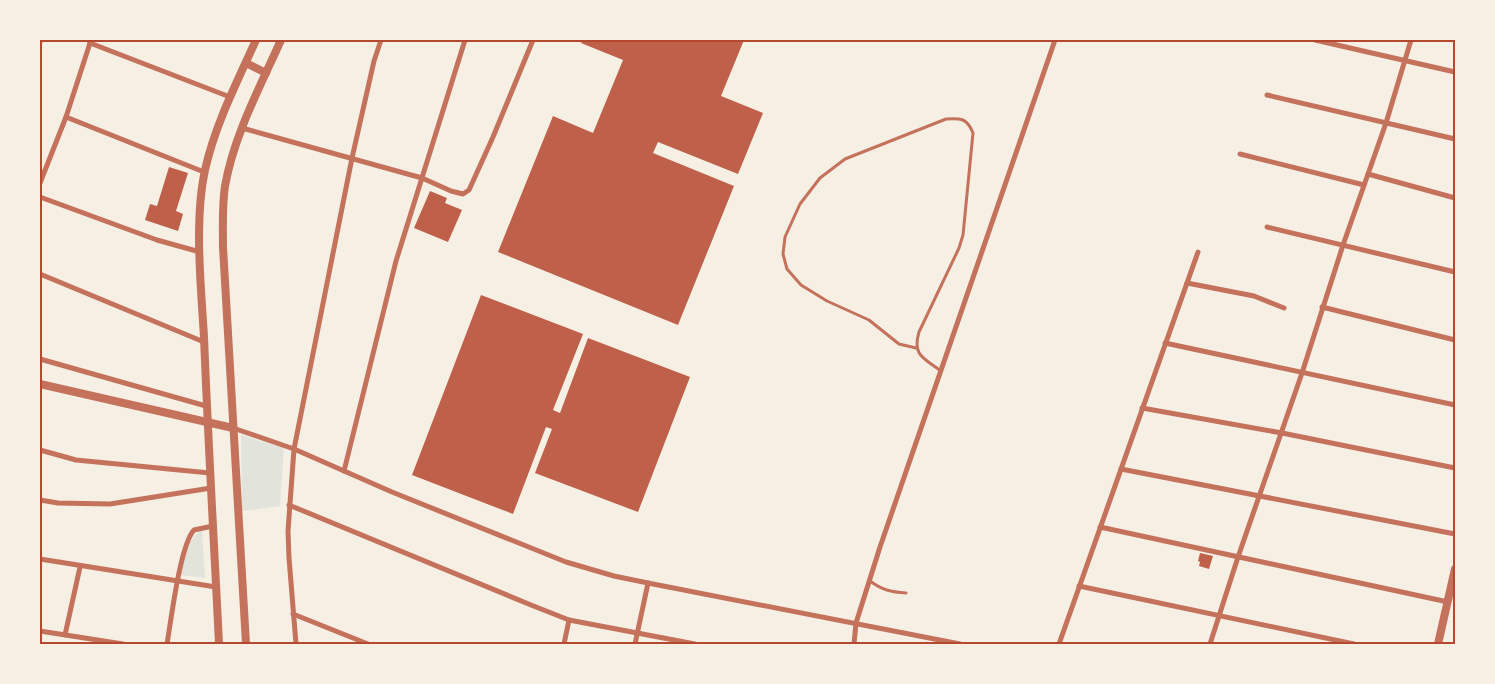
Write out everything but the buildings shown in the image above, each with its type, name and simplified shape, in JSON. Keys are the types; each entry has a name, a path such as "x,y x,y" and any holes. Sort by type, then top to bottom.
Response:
{"street":[{"path":"219,644 206,406 200,204 204,172 214,137 256,40"},
{"path":"246,644 223,247 223,201 228,174 242,128 282,40"},
{"path":"296,644 289,558 289,505 294,449 352,158 380,40"},
{"path":"344,471 396,261 465,40"},
{"path":"242,128 422,178 451,191 463,194 469,190 533,40"},
{"path":"854,644 856,623 869,581 1055,40"},
{"path":"1314,40 1455,72"},
{"path":"1210,644 1302,373 1322,307 1386,123 1411,40"},
{"path":"40,183 66,117 91,41 230,98"},
{"path":"246,63 266,73"},
{"path":"1267,95 1455,139"},
{"path":"66,117 204,172"},
{"path":"1240,154 1364,185"},
{"path":"1368,174 1455,198"},
{"path":"40,197 131,231 200,252"},
{"path":"1267,226 1455,272"},
{"path":"1059,644 1198,252"},
{"path":"40,274 204,342"},
{"path":"1187,283 1254,296 1284,308"},
{"path":"1322,307 1455,340"},
{"path":"1165,343 1455,405"},
{"path":"40,359 206,406"},
{"path":"40,384 208,424 233,428 294,449 515,543 566,562 614,576 960,644"},
{"path":"1142,408 1282,433 1455,468"},
{"path":"40,450 76,460 210,472"},
{"path":"1121,469 1455,534"},
{"path":"40,500 110,504 211,488"},
{"path":"289,505 569,620 695,644"},
{"path":"167,644 177,582 192,533 198,529 213,526"},
{"path":"1100,527 1448,602"},
{"path":"40,559 80,567 216,587"},
{"path":"65,635 80,567"},
{"path":"1438,644 1455,568"},
{"path":"635,644 648,583"},
{"path":"1080,586 1354,644"},
{"path":"293,614 368,644"},
{"path":"564,644 569,620"},
{"path":"40,631 65,635 78,641 124,644"}],"lane":[{"path":"916,348 919,332 955,258 963,235 973,133 970,125 958,118 946,119 845,159 834,166 820,178 800,204 785,237 783,254 787,269 801,285 827,301 869,320 899,344 916,348 920,354 941,370"},
{"path":"869,581 881,589 890,592 906,593"}],"shaded area":[{"path":"241,435 284,448 280,506 242,511"},
{"path":"202,531 205,578 181,575 190,544 193,538"}]}
